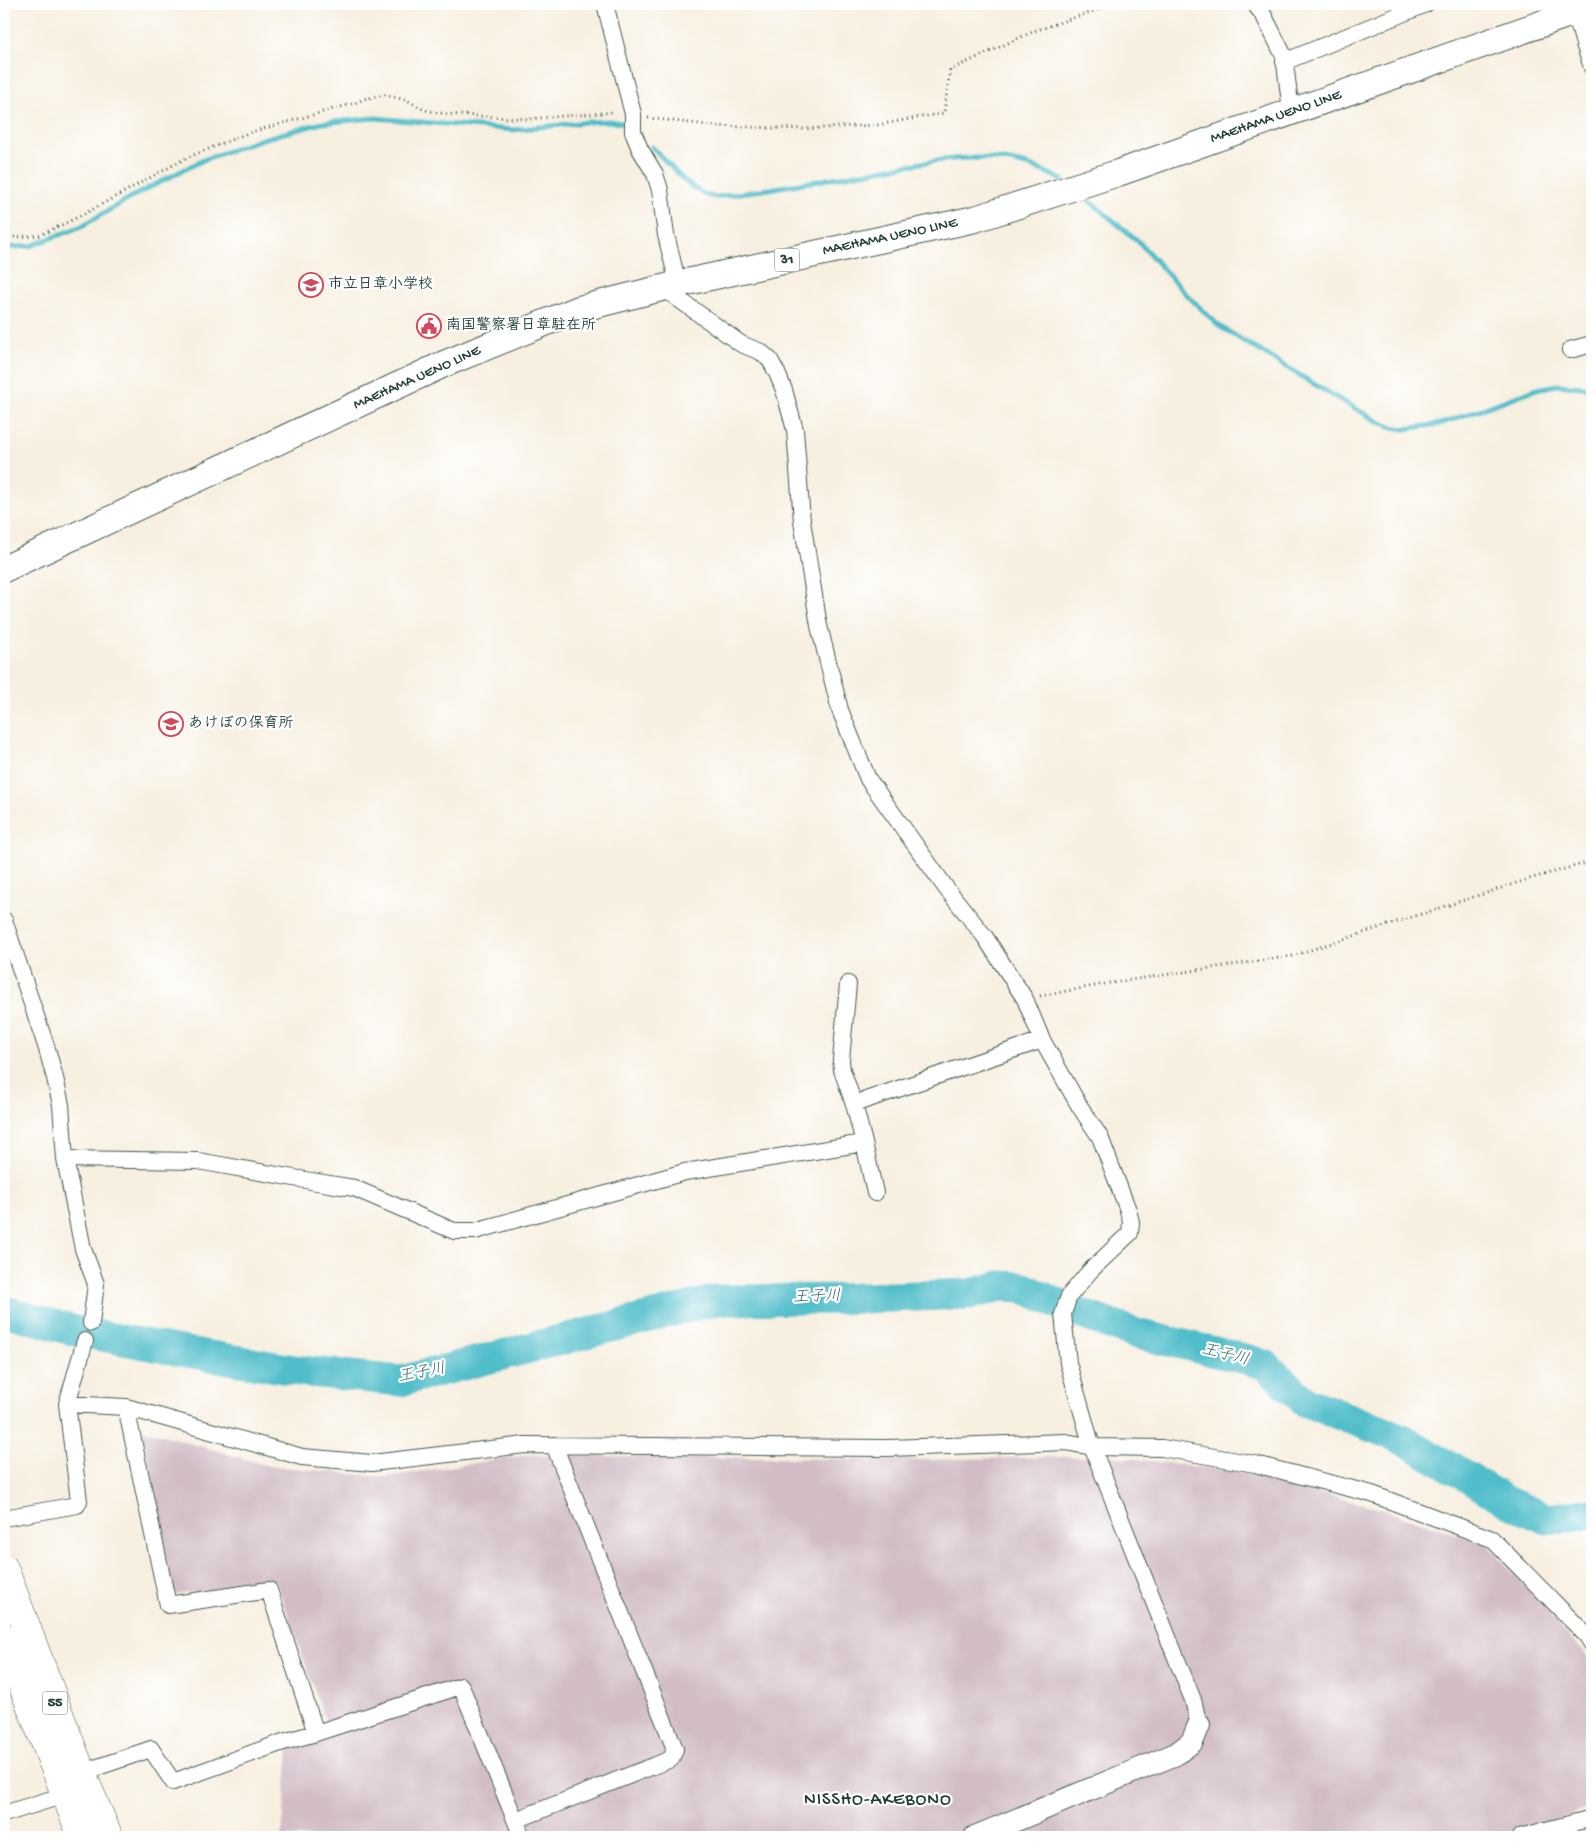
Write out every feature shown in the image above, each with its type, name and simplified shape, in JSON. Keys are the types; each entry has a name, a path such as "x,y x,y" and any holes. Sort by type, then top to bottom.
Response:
{"highway":[{"name":"55","path":"4,1568 76,1788 82,1837"},
{"name":"55","path":"4,1638 76,1788 108,1837"}],"main road":[{"name":"MAEHAMA UENO LINE","path":"4,569 444,364 579,309 671,286 974,219 1118,173 1574,10"}],"street":[{"path":"605,4 633,114 633,132 640,149 656,174 660,190 671,286 741,344 760,352 770,360 784,390 795,430 802,520 819,626 840,710 868,779 946,888 985,937 1025,999 1042,1040 1080,1107 1100,1137 1131,1222 1130,1233 1090,1271 1068,1296 1063,1314 1068,1363 1092,1447 1193,1700 1199,1725 1192,1742 1176,1754 975,1837"},
{"path":"1255,4 1268,24 1284,56 1291,111"},
{"path":"1284,62 1426,4"},
{"path":"1574,10 1592,67"},
{"path":"1570,350 1592,344"},
{"path":"4,920 48,1049 61,1105 65,1159 84,1250 96,1284 90,1323"},
{"path":"848,984 841,1060 842,1070 854,1104 875,1193"},
{"path":"854,1104 1042,1040"},
{"path":"65,1159 198,1161 354,1188 454,1231 475,1231 685,1172 864,1143"},
{"path":"4,1518 77,1505 79,1501 66,1404 86,1341"},
{"path":"66,1404 126,1407 302,1457 372,1463 525,1445 888,1448 1066,1442 1092,1447 1162,1448 1255,1464 1372,1494 1492,1539 1587,1636 1592,1644"},
{"path":"126,1407 168,1604 269,1590 316,1733"},
{"path":"516,1820 671,1759 675,1749 554,1445"},
{"path":"4,1814 76,1788 95,1768 151,1749 173,1782 282,1742 316,1733 461,1686 522,1837"},
{"path":"1520,1837 1592,1818"}],"path":[{"path":"4,238 41,235 84,214 186,158 248,134 364,98 385,95 407,100 424,110 431,111 518,118 610,111 716,126 804,129 877,125 944,113 950,70 1034,31 1115,4"},
{"path":"1025,999 1110,983 1292,956 1586,862 1592,843"}],"shaded area":[{"path":"142,1429 269,1466 386,1477 528,1455 913,1460 1110,1456 1233,1471 1371,1506 1487,1544 1583,1651 1592,1664 1592,1808 1494,1837 282,1837 289,1748 331,1737 276,1581 173,1595"}],"waterway":[{"path":"4,248 31,246 82,226 135,195 203,160 262,139 322,123 375,118 513,130 587,122 609,121 621,123"},
{"path":"652,147 689,184 705,195 714,197 915,164 969,158 988,158 1023,164 1062,180"},
{"path":"1081,194 1138,241 1182,290 1219,326 1332,395 1379,422 1392,427 1405,429 1440,424 1537,389 1557,385 1592,388"},
{"name":"王子川","path":"4,1311 76,1331 181,1351 300,1371 401,1381 716,1300 836,1299 971,1294 1000,1286 1022,1287 1076,1312 1137,1334 1265,1365 1306,1402 1403,1439 1510,1503 1547,1519 1592,1513"}],"place":[{"name":"市立日章小学校","path":"311,285"},
{"name":"南国警察署日章駐在所","path":"429,326"},
{"name":"あけぼの保育所","path":"171,724"}],"district":[{"name":"NISSHO-AKEBONO","path":"878,1800"}]}
